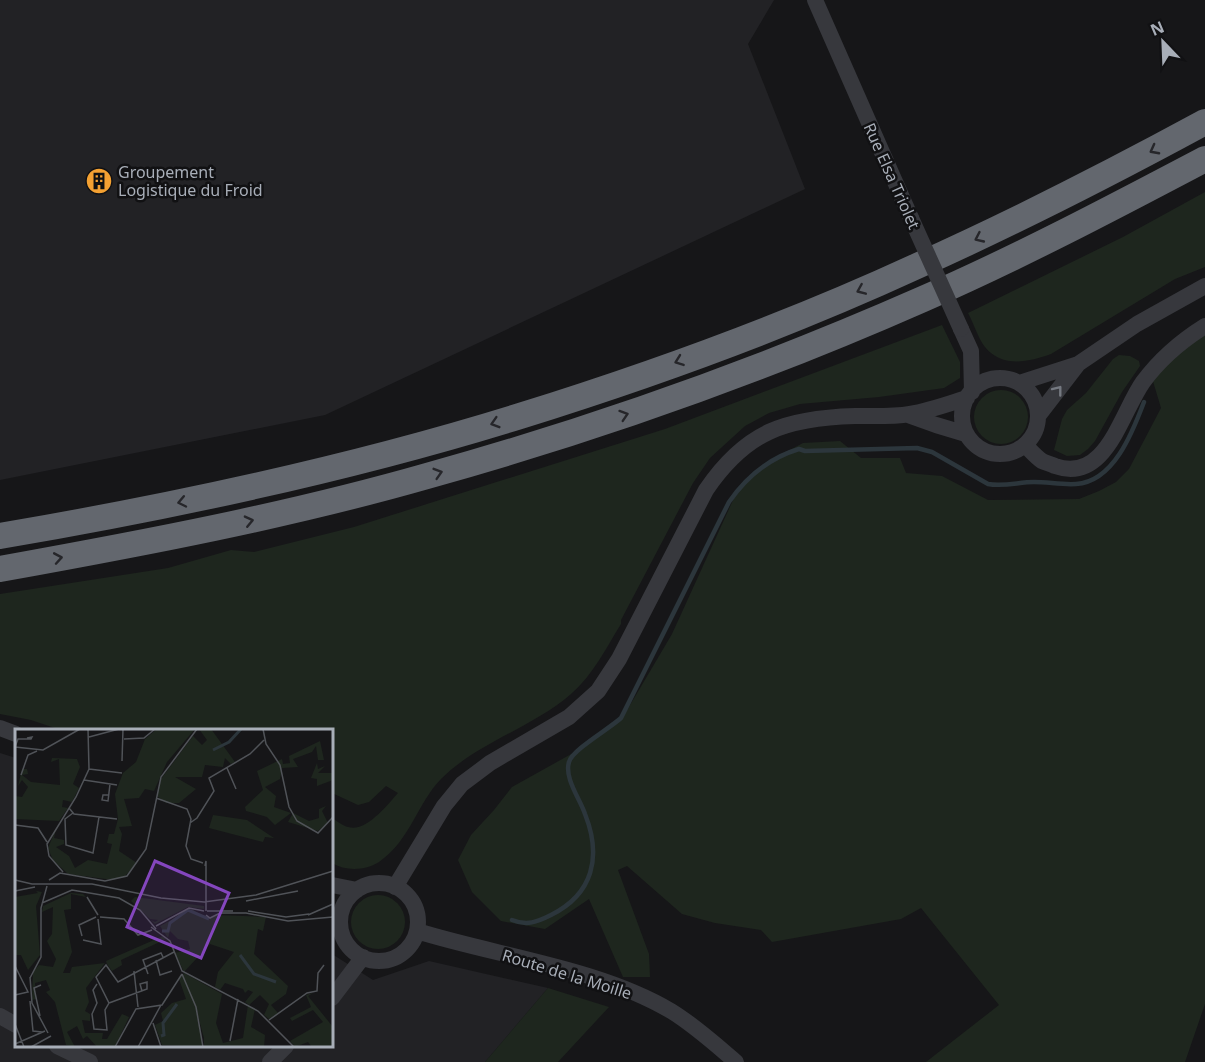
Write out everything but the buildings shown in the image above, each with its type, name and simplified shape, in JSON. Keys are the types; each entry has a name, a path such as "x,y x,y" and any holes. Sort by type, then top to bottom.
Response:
{"highway":[{"path":"0,536 140,511 301,476 520,416 650,372 757,333 915,268 1077,190 1205,122"},
{"path":"0,569 211,529 304,508 426,477 641,409 786,356 925,298 1050,239 1205,159"}],"street":[{"name":"Rue Elsa Triolet","path":"815,0 971,351 996,379"},
{"path":"1019,383 1078,364 1137,324 1205,286"},
{"path":"1025,445 1042,461 1063,469 1078,470 1093,463 1114,436 1142,383 1167,354 1205,326"},
{"name":"Rue Elsa Triolet","path":"970,395 971,351"},
{"path":"1038,416 1078,364"},
{"path":"1008,379 1028,390 1034,400 1038,416 1035,432 1025,445 1013,452 1000,454 986,452 966,434 962,421 962,410 970,395 985,381 1008,379"},
{"path":"395,886 444,806 462,784 490,763 569,717 598,691 619,659 706,490 730,459 755,439 771,430 802,420 821,417 908,415 970,395"},
{"path":"908,415 966,434"},
{"path":"0,728 15,734"},
{"path":"333,904 340,927 344,939 352,950 374,961 396,957 405,950 417,931 417,918 414,905 406,894 395,886 376,883 357,890 349,897 340,916 340,927"},
{"path":"333,885 357,890"},
{"name":"Route de la Moille","path":"417,931 463,945 551,966 610,984 645,998 670,1010 736,1062"},
{"path":"333,997 363,957"},
{"path":"0,1016 15,1024"},
{"path":"59,1047 90,1062"},
{"path":"270,1062 285,1047"}],"shaded area":[{"path":"0,0 774,0 748,44 805,189 325,415 0,480"},
{"path":"1205,192 1205,267 1175,279 1051,354 1025,361 1008,361 992,354 985,347 968,313 1123,237"},
{"path":"942,325 960,362 960,378 944,388 800,404 769,413 745,426 710,458 693,483 621,620 621,624 599,661 579,687 556,706 456,766 433,788 399,843 379,862 368,867 355,869 333,863 333,819 348,827 362,826 383,810 398,793 386,786 369,802 358,805 333,793 333,729 58,729 31,720 0,714 0,594 168,568 231,550 254,552 354,527 665,429"},
{"path":"1205,333 1205,1004 1185,1062 926,1062 999,1005 921,908 901,919 772,942 761,930 715,923 682,914 627,866 618,870 649,954 650,977 623,977 589,899 545,929 501,921 472,892 458,860 471,835 512,787 573,753 623,717 672,634 734,498 749,478 767,462 803,443 840,441 861,458 900,458 906,473 942,476 988,500 1079,499 1116,482 1129,469 1161,408 1152,378 1177,351"},
{"path":"1119,355 1130,356 1139,361 1140,366 1122,392 1095,441 1080,455 1067,456 1054,450 1062,419 1067,410 1086,393 1113,359"},
{"path":"1001,390 1011,392 1020,398 1026,407 1028,417 1026,427 1020,436 1011,442 1001,444 991,442 982,436 976,427 974,417 976,407 982,398 991,392"},
{"path":"0,753 15,758 15,1047 333,1047 333,955 373,980 429,961 548,988 485,1062 0,1062"},
{"path":"373,895 383,895 393,899 401,907 405,922 401,937 393,945 383,949 373,949 363,945 355,937 351,927 351,917 355,907 363,899"},
{"path":"548,988 609,1007 558,1062 485,1062"}],"waterway":[{"path":"512,920 527,923 546,917 565,906 585,885 593,859 593,845 585,814 571,782 569,762 584,746 621,718 729,502 751,476 778,457 799,449 805,451 917,448 932,452 988,484 1034,482 1076,484 1089,481 1111,465 1128,440 1144,402"}],"place":[{"name":"Groupement Logistique du Froid","path":"99,181"}]}
